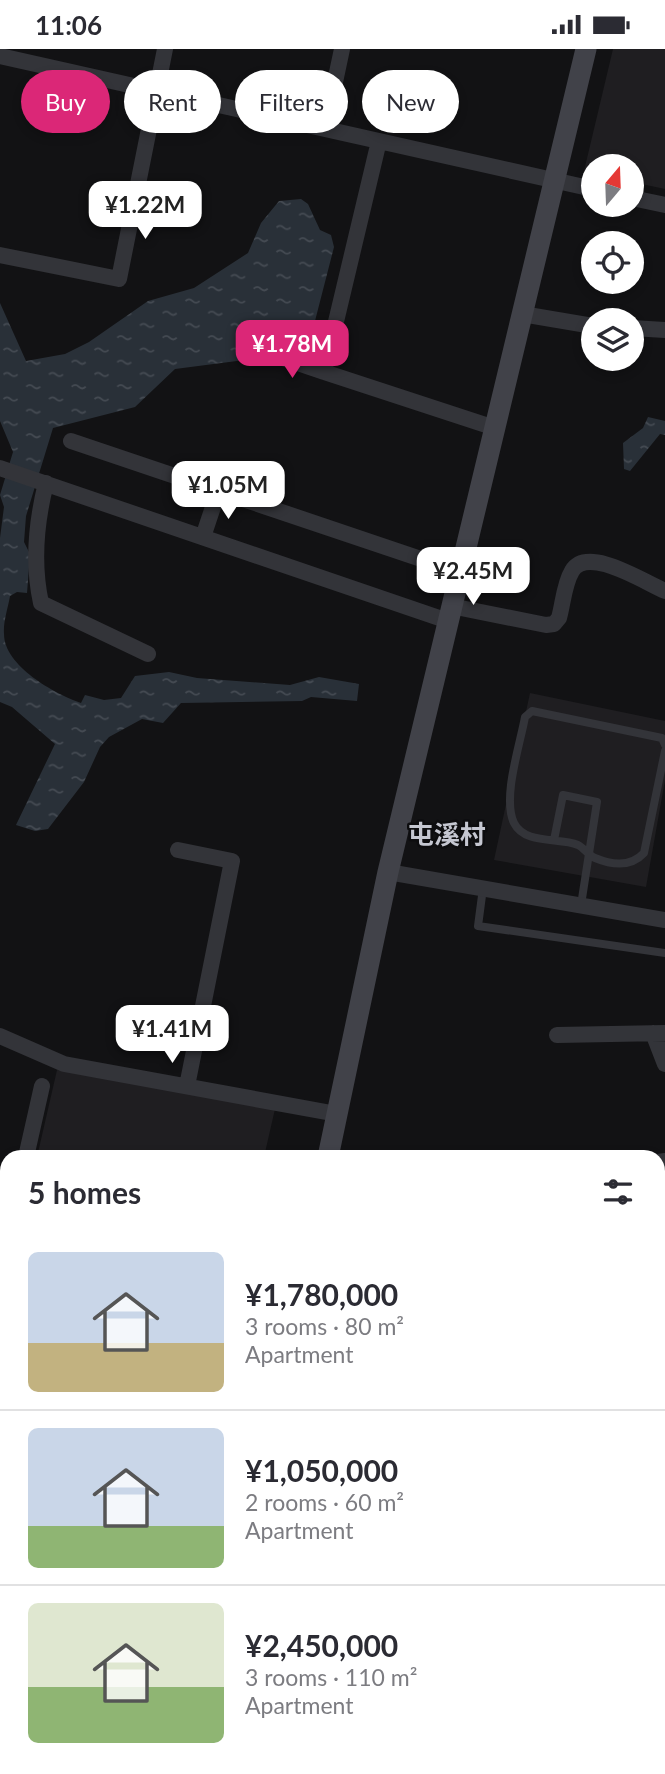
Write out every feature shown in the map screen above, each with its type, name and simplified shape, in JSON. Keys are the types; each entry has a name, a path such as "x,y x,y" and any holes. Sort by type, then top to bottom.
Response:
{"main road":[{"path":"329,1150 388,872 586,49"}],"street":[{"path":"161,70 165,49"},
{"path":"338,70 342,49"},
{"path":"0,56 124,84"},
{"path":"0,254 119,279 149,133"},
{"path":"343,133 581,187"},
{"path":"324,372 379,141"},
{"path":"644,201 665,205"},
{"path":"522,314 581,324"},
{"path":"644,329 665,330"},
{"path":"271,354 495,428"},
{"path":"71,441 418,558"},
{"path":"1,468 203,537 450,613 554,624 559,618 571,572 579,563 588,559 604,563 665,591"},
{"path":"42,482 35,555 41,603 148,654"},
{"path":"203,537 218,492"},
{"path":"178,850 232,861 187,1086"},
{"path":"388,872 665,920"},
{"path":"558,1035 659,1033 665,1064"},
{"path":"0,1036 64,1064 337,1114"},
{"path":"28,1150 42,1086"}],"lane":[{"path":"665,745 662,738 532,711 525,717 510,799 515,826 525,835 580,845 587,854 627,864 638,860 644,853 665,751"},
{"path":"554,840 564,795 597,802 581,905"},
{"path":"483,888 478,926 665,953"}],"shaded area":[{"path":"613,49 665,49 665,189 644,185 644,154 588,154"},
{"path":"530,693 665,721 665,780 646,887 494,860"},
{"path":"57,1070 275,1109 266,1150 39,1150"}],"water":[{"path":"301,199 308,204 320,230 331,235 334,247 307,352 175,369 135,407 53,428 26,516 24,542 30,554 27,593 17,592 10,596 4,634 6,646 22,668 45,686 81,703 85,695 104,700 121,698 135,676 169,672 197,678 290,685 319,677 359,684 357,701 311,697 302,701 181,703 163,723 142,719 109,737 100,747 84,782 48,829 35,831 16,825 55,744 12,707 0,702 0,538 4,507 0,495 13,452 0,421 0,303 26,361 65,354 89,342 148,301 194,288 248,253 261,223 279,201"},
{"path":"648,417 665,421 665,435 660,434 630,471 624,469 623,443 643,428"}],"district":[{"name":"屯溪村","path":"447,835"}]}
